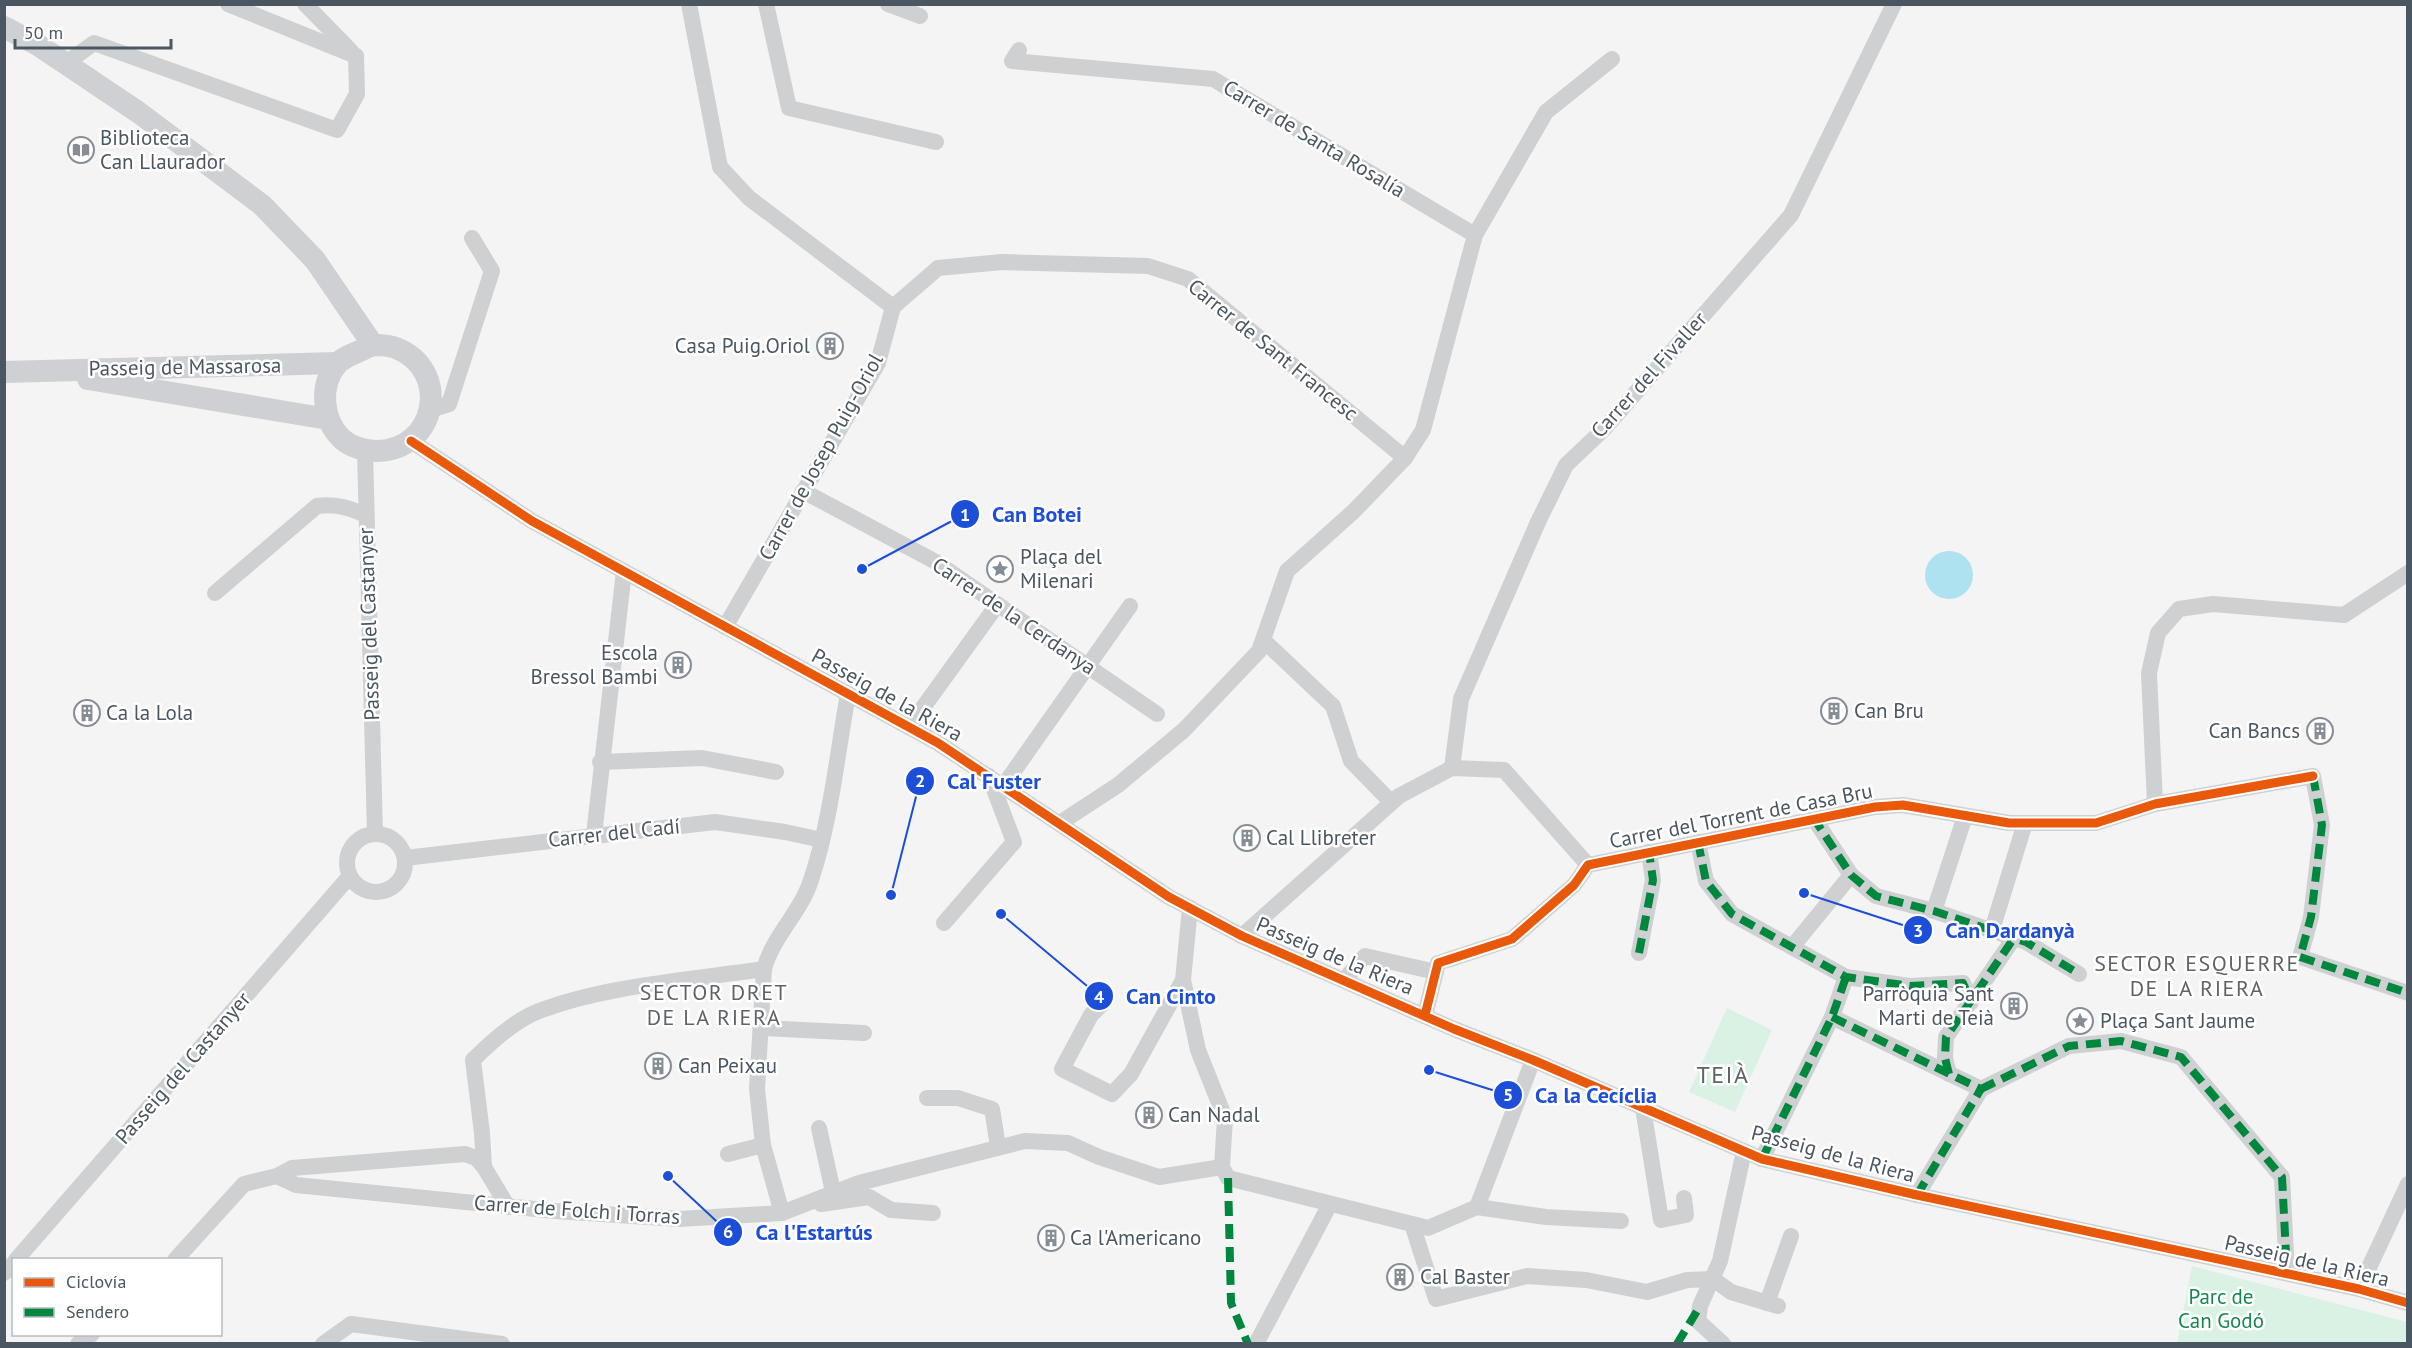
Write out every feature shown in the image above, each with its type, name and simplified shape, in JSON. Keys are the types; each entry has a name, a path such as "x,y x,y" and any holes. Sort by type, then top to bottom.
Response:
{"street":[{"path":"228,4 356,56"},
{"path":"65,64 94,43 337,130 357,94 356,56 305,4"},
{"path":"689,4 720,167 749,198 893,307"},
{"path":"765,4 789,108 936,142"},
{"path":"888,4 920,16"},
{"name":"Carrer del Fivaller","path":"1452,768 1461,699 1566,465 1604,429 1791,214 1894,5"},
{"path":"4,27 138,112 262,205 315,260 373,345"},
{"name":"Carrer de Santa Rosalía","path":"1019,50 1012,61 1213,79 1475,235"},
{"path":"1060,823 1118,785 1184,730 1259,651 1287,571 1354,511 1405,458 1423,430 1475,235 1546,112 1612,59"},
{"path":"430,410 449,404 492,271 472,238"},
{"name":"Carrer de Sant Francesc","path":"893,307 938,268 1002,262 1148,266 1188,279 1405,458"},
{"name":"Carrer de Josep Puig-Oriol","path":"725,627 878,363 893,307"},
{"path":"373,345 394,347 413,358 426,375 431,392 430,410 423,427 411,441 389,451 365,451 343,439 328,419 324,388 337,363 373,345"},
{"name":"Passeig de Massarosa","path":"4,372 337,363"},
{"name":"Passeig de Massarosa","path":"34,370 328,419"},
{"name":"Passeig de la Riera","path":"411,441 532,520 909,727 1004,785 1166,895 1242,936 1425,1015 1762,1159 1917,1195 2359,1289 2408,1303"},
{"name":"Passeig del Castanyer","path":"365,451 375,834"},
{"name":"Carrer de la Cerdanya","path":"803,491 936,562 1157,714"},
{"path":"215,592 317,506 329,504 345,506 366,515"},
{"path":"594,835 600,762 624,572"},
{"path":"2155,804 2149,673 2157,633 2179,609 2213,604 2344,615 2408,573"},
{"path":"1004,785 1130,606"},
{"path":"909,727 992,612"},
{"path":"1263,639 1333,706 1351,761 1391,802"},
{"path":"782,1213 763,1145 757,1089 764,969 768,954 811,882 822,840 848,694"},
{"path":"600,762 702,758 776,772"},
{"path":"1242,936 1391,802 1452,768 1504,770 1588,865"},
{"path":"944,923 1014,842 989,776"},
{"name":"Carrer del Torrent de Casa Bru","path":"1436,972 1438,963 1512,939 1574,885 1588,865 1813,817 1903,805 1965,816 2025,823 2096,823 2155,804 2313,776 2322,825 2311,917 2300,957 2408,993"},
{"path":"1934,911 1965,816"},
{"path":"1813,817 1851,875 1876,896 1934,911 2014,938 2039,948 2079,974"},
{"name":"Carrer del Cadí","path":"405,858 715,822 822,840"},
{"path":"1992,930 2025,823"},
{"path":"375,834 394,840 405,858 401,878 385,891 364,890 350,877 346,859 350,848 358,839 375,834"},
{"path":"1698,842 1706,881 1732,914 1846,977 1910,986 1963,982 1971,1002"},
{"path":"1639,953 1653,880 1649,852"},
{"path":"1792,947 1851,875"},
{"name":"Passeig del Castanyer","path":"18,1258 350,877"},
{"path":"1190,908 1183,980 1198,1050 1225,1118 1225,1173 1330,1204 1428,1228 1477,1207 1546,1217 1621,1221"},
{"path":"1949,1074 1945,1058 1946,1037 2014,938"},
{"path":"1344,980 1365,956 1436,972 1425,1015"},
{"path":"484,1167 473,1060 491,1042 537,1012 576,1001 764,969"},
{"path":"1762,1159 1832,1017 1846,977"},
{"path":"1103,1003 1091,1016 1062,1069 1112,1094 1131,1074 1183,980"},
{"path":"1832,1017 1981,1089"},
{"path":"761,1028 864,1033"},
{"path":"1917,1195 1981,1089 2070,1046 2121,1041 2181,1057 2282,1178 2286,1273"},
{"path":"1477,1207 1533,1060"},
{"path":"927,1098 958,1098 992,1109 998,1146"},
{"path":"1643,1108 1661,1220 1686,1215 1684,1198"},
{"path":"819,1128 833,1192"},
{"name":"Carrer de Folch i Torras","path":"277,1176 296,1185 508,1206 679,1219 782,1213 833,1192 998,1146 1025,1141 1068,1143 1099,1157 1159,1177 1225,1173"},
{"path":"728,1154 763,1145"},
{"path":"1723,1344 1698,1321 1700,1306 1720,1261 1744,1150"},
{"path":"177,1258 244,1184 277,1176 292,1168 465,1154 476,1158 484,1167 508,1206"},
{"path":"2359,1289 2408,1184"},
{"path":"798,1208 869,1197 891,1210 933,1213"},
{"path":"1256,1344 1330,1204"},
{"path":"1412,1224 1436,1299 1527,1276 1586,1280 1647,1292 1687,1280 1713,1279 1731,1292 1772,1305 1791,1236"},
{"path":"322,1344 351,1324 502,1344"}],"green space":[{"path":"1727,1008 1772,1030 1735,1112 1689,1092"},
{"name":"Parc de Can Godó","path":"2192,1266 2407,1322 2407,1343 2177,1343"}],"water":[{"path":"1944,551 1954,551 1966,558 1973,570 1973,580 1966,592 1954,599 1944,599 1929,588 1925,580 1925,570 1936,555"}],"marked path":[{"path":"2313,776 2322,825 2311,917 2300,957 2408,993"},
{"path":"1813,817 1851,875 1876,896 1934,911 2026,942 2079,974"},
{"path":"1698,842 1706,881 1732,914 1846,977 1910,986 1963,983 1971,1002"},
{"path":"1639,953 1653,880 1649,852"},
{"path":"1949,1074 1945,1058 1946,1037 2014,938"},
{"path":"1762,1159 1832,1017 1846,977"},
{"path":"1832,1017 1981,1089"},
{"path":"1981,1089 2069,1046 2121,1041 2181,1057 2282,1177 2287,1273"},
{"path":"1917,1195 1981,1089"},
{"path":"1228,1178 1231,1303 1248,1344"},
{"path":"1677,1344 1700,1306"}],"cycle path":[{"path":"411,441 532,521 938,743 1169,897 1242,936 1454,1029 1533,1060 1762,1159 1917,1195 2359,1289 2408,1303"},
{"path":"1425,1015 1438,963 1512,939 1574,885 1588,865 1875,807 1903,805 2009,823 2096,823 2155,804 2313,776"}],"place":[{"name":"Biblioteca Can Llaurador","path":"81,150"},
{"name":"Casa Puig.Oriol","path":"830,346"},
{"name":"Can Botei","path":"862,569"},
{"name":"Plaça del Milenari","path":"1000,569"},
{"name":"Escola Bressol Bambi","path":"678,665"},
{"name":"Can Bru","path":"1834,711"},
{"name":"Ca la Lola","path":"87,713"},
{"name":"Can Bancs","path":"2320,731"},
{"name":"Cal Llibreter","path":"1247,838"},
{"name":"Can Dardanyà","path":"1804,893"},
{"name":"Cal Fuster","path":"891,895"},
{"name":"Can Cinto","path":"1001,914"},
{"name":"Parròquia Sant Marti de Teià","path":"2014,1006"},
{"name":"Plaça Sant Jaume","path":"2080,1021"},
{"name":"Can Peixau","path":"658,1066"},
{"name":"Ca la Cecíclia","path":"1429,1070"},
{"name":"Can Nadal","path":"1149,1115"},
{"name":"Ca l'Estartús","path":"668,1176"},
{"name":"Ca l'Americano","path":"1051,1238"},
{"name":"Cal Baster","path":"1400,1277"}],"district":[{"name":"SECTOR ESQUERRE DE LA RIERA","path":"2197,976"},
{"name":"SECTOR DRET DE LA RIERA","path":"714,1004"},
{"name":"TEIÀ","path":"1723,1075"}]}
